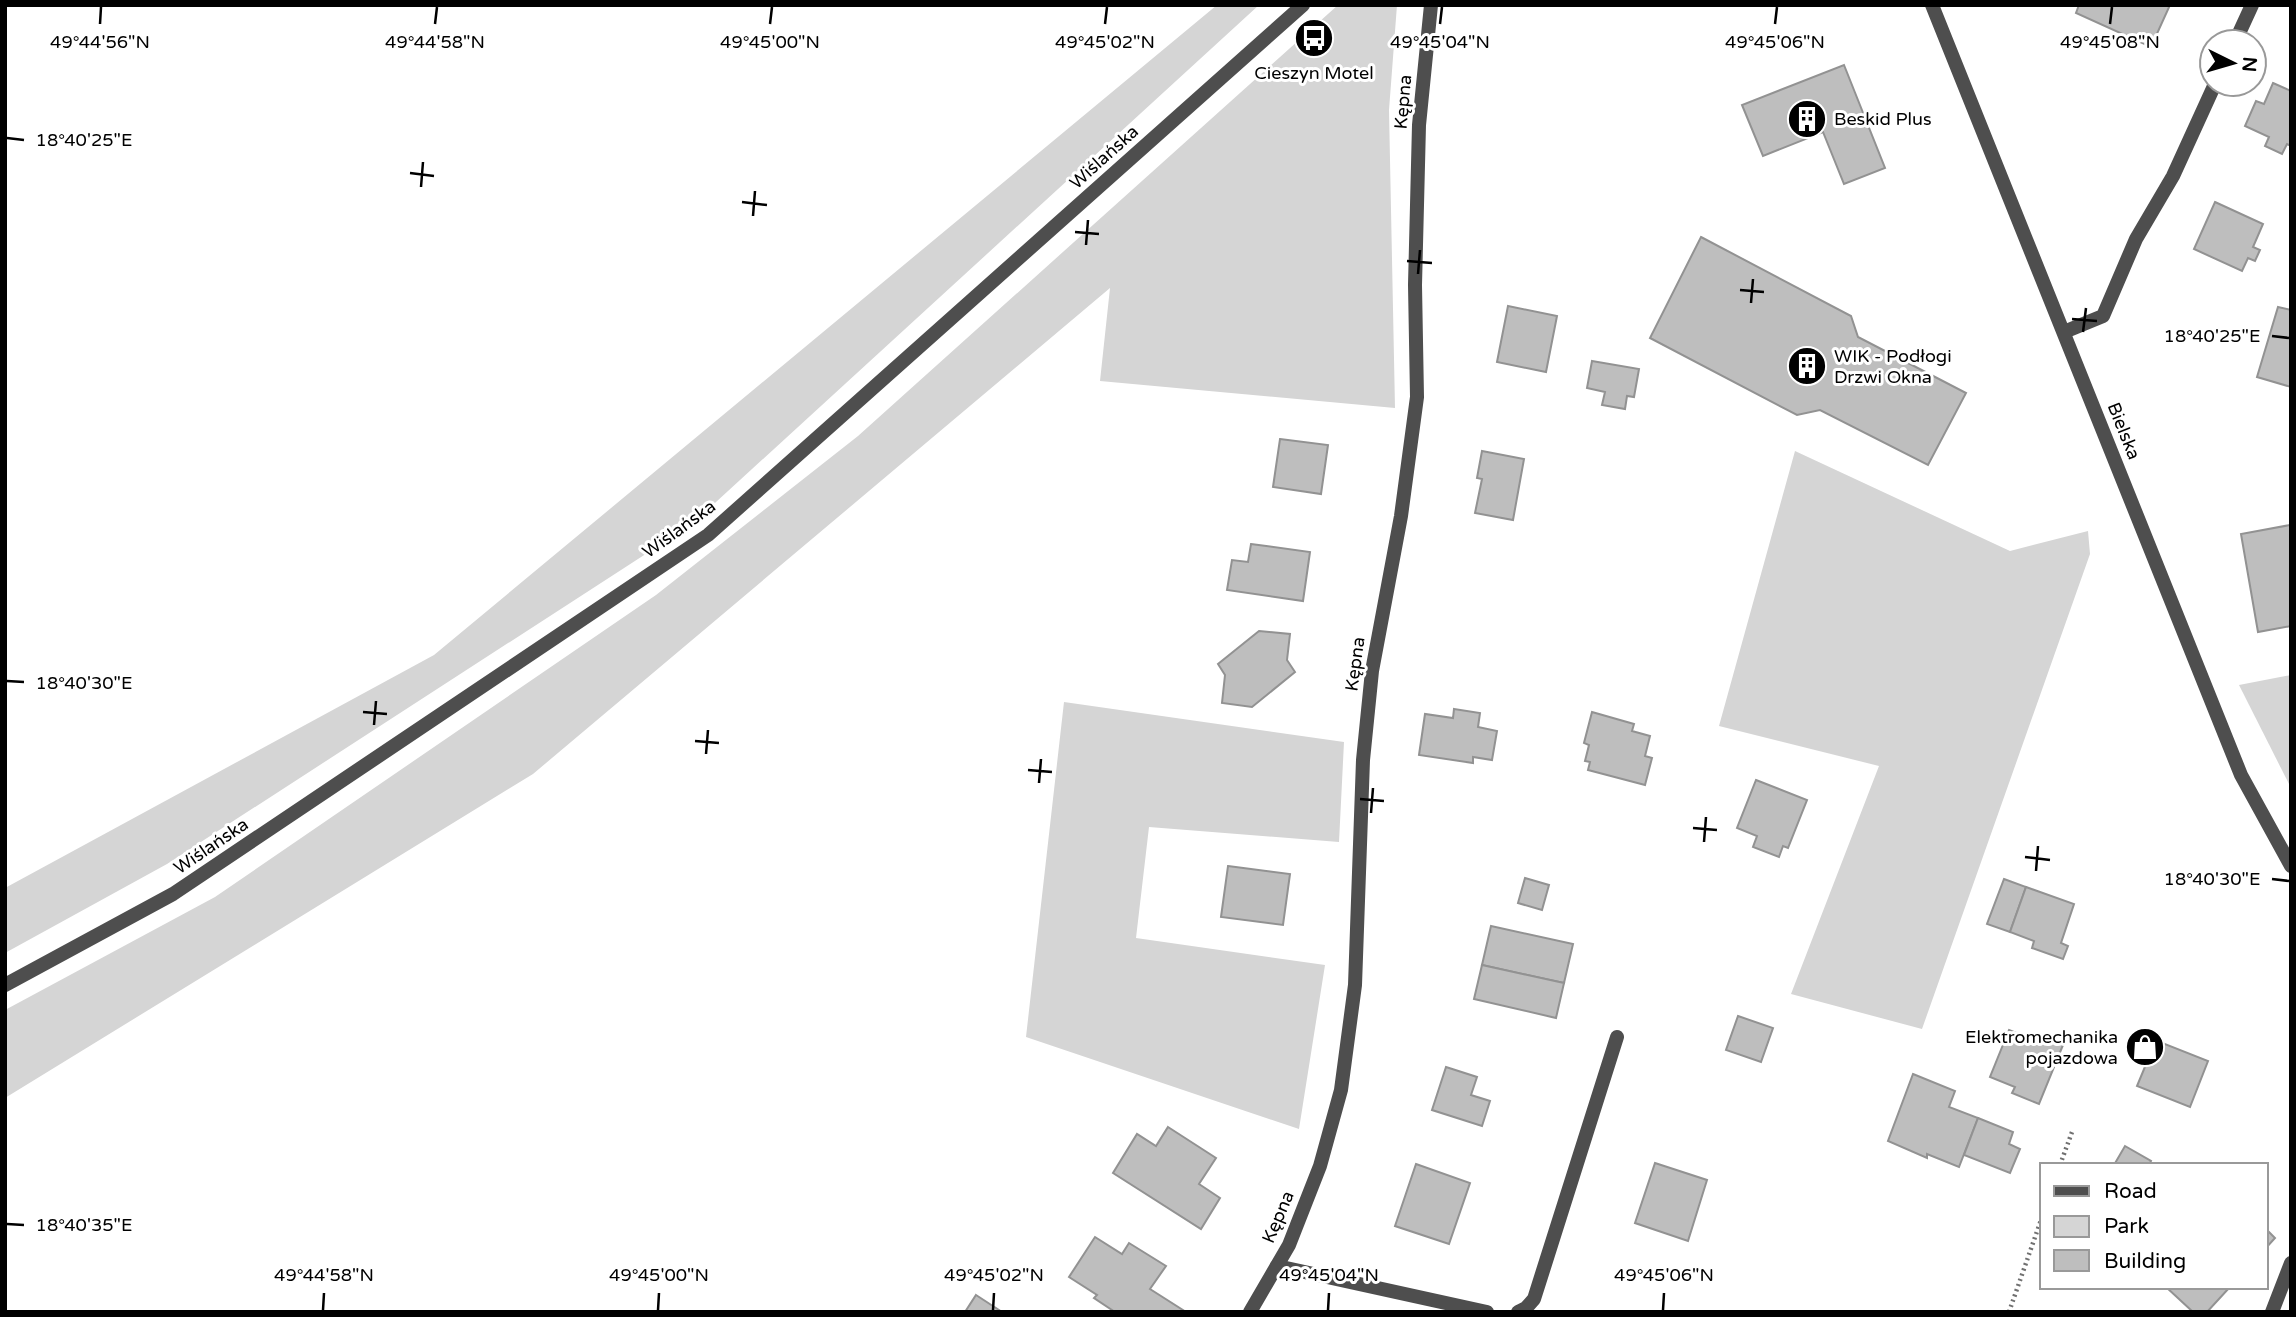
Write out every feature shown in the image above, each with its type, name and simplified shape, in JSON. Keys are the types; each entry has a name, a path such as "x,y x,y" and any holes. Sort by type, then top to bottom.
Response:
{"street":[{"name":"Wiślańska","path":"5,985 173,894 708,536 1303,5"},
{"name":"Kępna","path":"1250,1312 1289,1245 1320,1166 1341,1090 1355,985 1363,760 1372,671 1401,516 1417,397 1415,285 1419,125 1431,5"},
{"name":"Bielska","path":"1933,5 2241,775 2291,866"},
{"path":"2241,28 2252,5"},
{"path":"2064,332 2103,316 2136,239 2173,176 2209,98"},
{"path":"1518,1312 1534,1299 1618,1038"},
{"path":"2272,1312 2291,1263"},
{"path":"1277,1266 1487,1312"}],"path":[{"path":"2061,1163 2072,1132"},
{"path":"2009,1312 2040,1223"}],"green space":[{"path":"1217,5 1259,5 692,524 167,864 5,953 5,888 434,655"},
{"path":"1338,5 1397,5 1389,110 1395,408 1100,381 1110,288 533,774 5,1098 5,1010 215,897 656,595 858,436"},
{"path":"1795,451 2010,551 2088,531 2090,554 1922,1029 1791,994 1879,766 1719,726"},
{"path":"2291,675 2291,788 2239,685"},
{"path":"1064,702 1344,742 1339,842 1149,827 1136,938 1325,965 1299,1129 1026,1037"}],"building":[{"path":"2079,5 2170,5 2151,47 2076,13"},
{"name":"Beskid Plus","path":"1844,65 1885,168 1844,184 1823,132 1763,156 1742,105"},
{"path":"2273,83 2291,91 2291,146 2287,144 2282,154 2265,146 2269,137 2245,126 2256,101 2264,104"},
{"path":"2215,202 2263,224 2253,247 2260,250 2255,261 2248,258 2242,271 2194,249"},
{"name":"WIK - Podłogi Drzwi Okna","path":"1701,237 1851,316 1858,337 1966,393 1928,465 1820,410 1797,415 1650,338"},
{"path":"1508,306 1557,316 1546,372 1497,362"},
{"path":"2278,307 2291,310 2291,387 2257,377"},
{"path":"1592,361 1639,369 1634,397 1627,396 1625,409 1602,405 1605,392 1587,388"},
{"path":"1280,439 1328,445 1321,494 1273,487"},
{"path":"1482,451 1524,459 1513,520 1475,513 1482,479 1477,478"},
{"path":"2290,525 2291,626 2258,632 2241,534"},
{"path":"1251,544 1310,552 1303,601 1227,590 1232,560 1248,562"},
{"path":"1259,631 1290,634 1287,660 1295,672 1252,707 1222,703 1225,675 1218,664"},
{"path":"1454,709 1480,713 1478,727 1497,731 1492,760 1473,757 1473,763 1419,755 1425,714 1453,718"},
{"path":"1592,712 1634,724 1632,731 1650,736 1645,756 1652,758 1645,785 1588,770 1590,762 1585,761 1589,745 1584,743"},
{"path":"1756,780 1807,800 1788,848 1783,846 1779,857 1753,847 1757,836 1737,828"},
{"path":"1228,866 1290,874 1283,925 1221,917"},
{"path":"1525,878 1549,885 1542,910 1518,903"},
{"path":"2004,879 2026,887 2010,932 1987,924"},
{"path":"2026,887 2074,904 2061,943 2068,946 2063,959 2032,948 2034,941 2010,932"},
{"path":"1491,926 1573,944 1564,983 1482,965"},
{"path":"1482,965 1564,983 1556,1018 1474,999"},
{"path":"1738,1016 1773,1028 1761,1062 1726,1050"},
{"path":"2009,1030 2033,1040 2035,1034 2063,1045 2039,1104 2012,1093 2015,1087 1990,1077"},
{"path":"2143,1032 2158,1038 2157,1041 2208,1061 2190,1107 2137,1086 2147,1062 2133,1056"},
{"path":"1446,1067 1477,1077 1471,1095 1490,1101 1482,1126 1432,1110"},
{"path":"1913,1074 1955,1091 1949,1107 1978,1118 1959,1167 1927,1154 1927,1158 1888,1141"},
{"path":"1978,1118 2013,1132 2009,1144 2020,1149 2010,1173 1964,1155"},
{"path":"1168,1127 1216,1158 1199,1184 1220,1198 1201,1229 1113,1173 1137,1134 1156,1146"},
{"path":"2125,1146 2151,1161 2150,1163 2115,1163"},
{"path":"1655,1163 1707,1180 1688,1241 1635,1223"},
{"path":"1416,1164 1470,1183 1449,1244 1395,1226"},
{"path":"2268,1231 2275,1238 2268,1246"},
{"path":"1095,1237 1122,1254 1129,1243 1166,1266 1150,1289 1186,1312 1115,1312 1094,1298 1097,1295 1069,1277"},
{"path":"2168,1289 2228,1289 2207,1312 2193,1312"},
{"path":"976,1295 1002,1312 965,1312"}],"place":[{"name":"Cieszyn Motel","path":"1314,38"},
{"name":"Beskid Plus","path":"1807,119"},
{"name":"WIK - Podłogi Drzwi Okna","path":"1807,366"},
{"name":"Elektromechanika pojazdowa","path":"2145,1047"}]}
